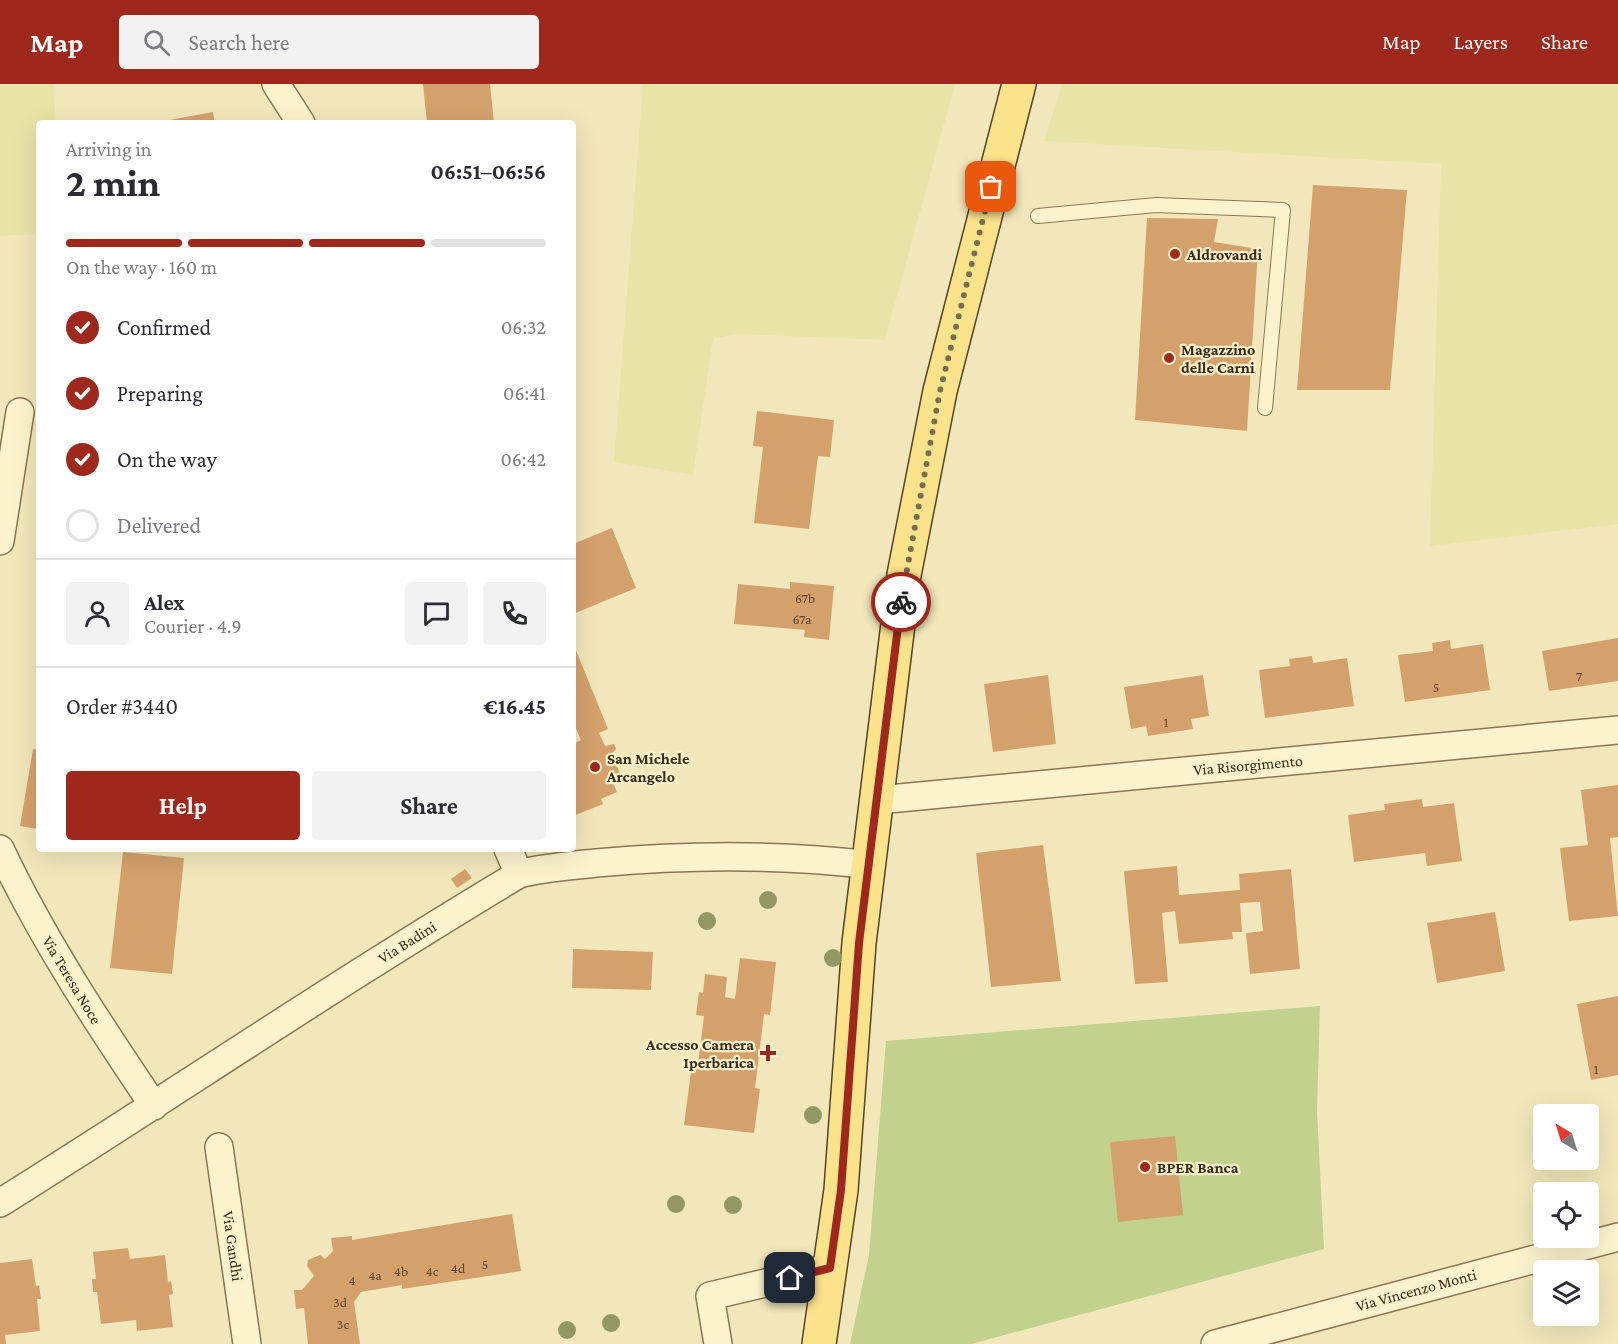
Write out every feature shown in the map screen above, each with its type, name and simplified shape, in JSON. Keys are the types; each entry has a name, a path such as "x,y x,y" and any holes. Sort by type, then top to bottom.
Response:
{"main road":[{"path":"819,1344 841,1190 859,943 904,575 940,391 1019,84"}],"street":[{"path":"276,84 299,120"},
{"path":"0,541 20,411"},
{"name":"Via Risorgimento","path":"878,800 1618,730"},
{"name":"Via Teresa Noce","path":"0,850 21,894 79,995 154,1106"},
{"path":"509,852 519,874"},
{"name":"Via Badini","path":"0,1203 363,970 519,874 542,869 634,860 802,860 870,865"},
{"name":"Via Gandhi","path":"219,1147 247,1344"},
{"name":"Via Vincenzo Monti","path":"1215,1344 1618,1237"},
{"path":"718,1344 710,1296 830,1268"}],"lane":[{"path":"1038,216 1156,205 1284,210 1265,408"}],"shaded area":[{"path":"0,84 53,84 56,120 36,120 36,234 0,236"},
{"path":"643,84 955,84 885,340 734,334 713,339 693,475 614,462"},
{"path":"1062,84 1618,84 1618,524 1430,546 1441,164 1044,141"}],"green space":[{"path":"1320,1006 1317,1111 1324,1249 971,1344 850,1344 869,1255 886,1041"}],"building":[{"path":"423,84 490,84 494,120 427,120"},
{"path":"213,112 214,120 170,120"},
{"path":"1313,185 1407,190 1390,390 1297,390"},
{"path":"1147,218 1218,219 1214,242 1258,249 1247,431 1135,420"},
{"path":"757,411 834,420 830,457 818,456 809,529 754,523 763,447 753,446"},
{"path":"612,528 636,588 576,613 576,543"},
{"path":"790,582 834,586 829,640 804,637 805,630 734,624 738,584 790,589"},
{"path":"1618,638 1618,681 1549,691 1542,651"},
{"path":"1450,640 1451,649 1483,644 1490,690 1405,702 1398,655 1433,651 1432,643"},
{"name":"San Michele Arcangelo","path":"576,650 608,729 599,733 605,746 614,744 616,749 612,754 622,779 613,783 617,792 601,799 603,804 576,815 576,742 581,740 576,729"},
{"path":"1312,656 1313,663 1347,658 1354,706 1265,718 1259,670 1290,666 1289,659"},
{"path":"1048,675 1056,744 993,752 984,684"},
{"path":"1203,675 1209,716 1191,719 1193,729 1148,736 1146,726 1131,729 1124,687"},
{"path":"33,749 36,750 36,829 20,826"},
{"path":"1618,785 1618,837 1610,838 1618,916 1569,921 1560,848 1588,845 1581,790"},
{"path":"1422,799 1423,807 1454,803 1462,861 1427,866 1425,853 1354,862 1348,815 1385,810 1384,804"},
{"path":"1043,845 1061,981 991,987 976,853"},
{"path":"123,852 184,858 172,974 110,968"},
{"path":"1177,866 1179,895 1240,890 1239,874 1291,869 1300,969 1250,974 1246,933 1263,931 1260,902 1240,903 1242,932 1232,932 1233,939 1179,944 1175,911 1162,913 1168,982 1135,984 1124,871"},
{"path":"465,869 472,878 457,888 451,879"},
{"path":"1495,912 1505,971 1437,983 1427,923"},
{"path":"573,949 653,952 651,990 572,988"},
{"path":"740,958 776,962 770,1015 764,1014 755,1088 760,1089 754,1133 684,1125 692,1064 698,1064 704,1016 696,1015 699,992 703,993 705,974 727,977 725,997 735,999"},
{"path":"1618,996 1618,1075 1591,1080 1577,1004"},
{"name":"BPER Banca","path":"1175,1136 1183,1215 1118,1222 1110,1142"},
{"path":"512,1214 521,1271 402,1289 402,1285 361,1292 354,1302 360,1344 308,1344 304,1308 296,1309 294,1290 302,1290 314,1276 307,1266 308,1260 320,1255 325,1259 333,1251 331,1238 352,1236 352,1240"},
{"path":"128,1248 130,1259 165,1255 168,1282 171,1281 173,1294 169,1295 173,1327 137,1331 136,1320 101,1324 97,1292 93,1292 92,1279 96,1279 93,1252"},
{"path":"32,1259 36,1286 39,1285 41,1299 37,1299 40,1331 5,1335 6,1344 0,1344 0,1263"}],"way so far":[{"path":"901,602 904,575 940,391 991,187"}],"place":[{"name":"Aldrovandi","path":"1175,254"},
{"name":"Magazzino delle Carni","path":"1169,358"},
{"name":"San Michele Arcangelo","path":"595,767"},
{"name":"Accesso Camera Iperbarica","path":"768,1053"},
{"name":"BPER Banca","path":"1145,1167"}],"route":[{"path":"790,1278 830,1268 841,1190 859,943 901,602"}]}
